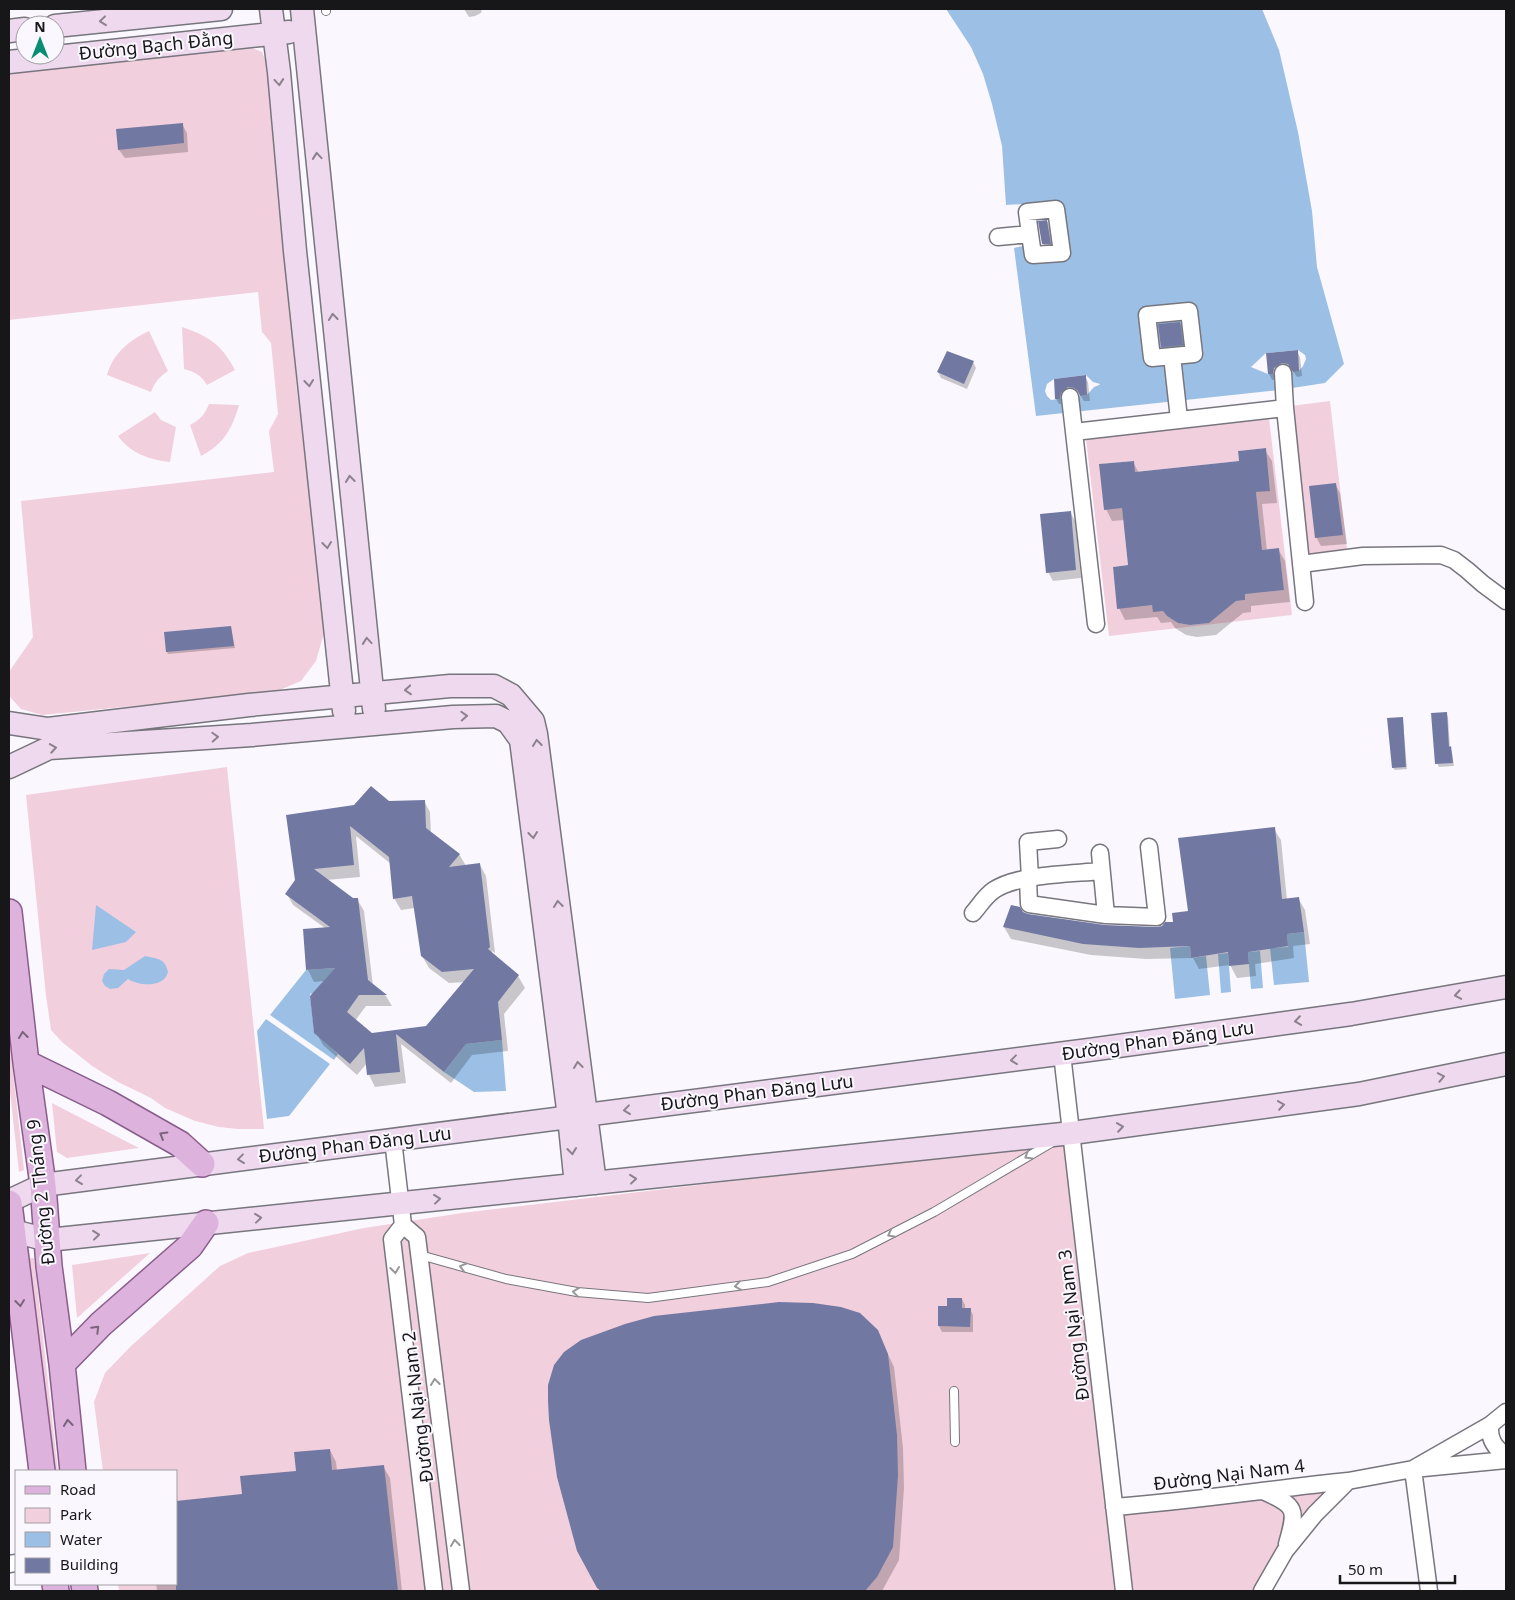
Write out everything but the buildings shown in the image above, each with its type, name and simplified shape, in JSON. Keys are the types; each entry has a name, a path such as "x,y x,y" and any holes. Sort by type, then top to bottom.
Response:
{"main road":[{"name":"Đường 2 Tháng 9","path":"9,912 26,1063 43,1185 49,1266 62,1364 73,1470"},
{"path":"26,1063 116,1108 180,1144 202,1164"},
{"name":"Đường 2 Tháng 9","path":"9,1202 10,1230 42,1470"},
{"path":"62,1364 101,1324 190,1246 206,1223"}],"street":[{"name":"Đường Bạch Đằng","path":"65,25 137,14 221,9"},
{"path":"271,9 346,727"},
{"path":"137,14 152,47"},
{"name":"Đường Bạch Đằng","path":"9,62 274,34 304,20"},
{"path":"304,20 375,724"},
{"path":"998,237 1030,234"},
{"path":"295,251 326,247"},
{"path":"1172,356 1179,419"},
{"path":"1283,373 1305,602"},
{"path":"1070,397 1096,624"},
{"path":"1074,432 1285,408"},
{"path":"323,515 354,511"},
{"path":"1301,564 1363,556 1441,555 1454,560 1468,570 1506,602"},
{"path":"9,724 48,729 249,705 450,686 494,686 512,695 533,720 536,734 585,1184"},
{"path":"9,767 49,748 252,735 453,717 496,716 508,722 520,740 577,1116"},
{"path":"1058,839 1028,842 1029,904 1106,915 1157,917 1149,847"},
{"path":"1100,852 1106,915"},
{"path":"973,913 985,898 1003,885 1029,878 1101,871"},
{"name":"Đường Phan Đăng Lưu","path":"9,1202 43,1185 1062,1054 1351,1014 1506,987"},
{"name":"Đường Nại Nam 3","path":"1062,1054 1124,1591"},
{"path":"10,1230 48,1240 1072,1133 1359,1094 1506,1064"},
{"path":"393,1140 403,1225"},
{"name":"Đường Nại Nam 2","path":"434,1591 392,1239 403,1225 417,1237 420,1255 461,1591"},
{"path":"1413,1469 1490,1425 1506,1412"},
{"path":"1490,1425 1490,1436 1493,1444 1506,1455"},
{"path":"1413,1469 1506,1460"},
{"path":"1413,1469 1429,1591"},
{"name":"Đường Nại Nam 4","path":"1114,1507 1164,1504 1263,1490 1348,1481 1413,1469"},
{"path":"1262,1591 1285,1551 1315,1514 1348,1481"},
{"path":"1263,1490 1285,1500 1292,1511 1293,1523 1285,1551"}],"lane":[{"path":"420,1255 506,1279 577,1292 648,1298 768,1282 852,1254 934,1212 1038,1149 1072,1133"},
{"path":"954,1391 955,1442"}],"green space":[{"path":"247,46 262,52 269,69 297,390 325,629 316,661 301,681 275,692 42,715 21,709 9,696 9,672 33,637 21,501 274,472 269,431 278,414 271,343 262,332 258,292 9,320 9,74"},
{"path":"182,327 214,342 225,354 235,370 207,385 197,374 184,369"},
{"path":"149,331 168,371 162,375 151,392 107,375 113,360 123,348"},
{"path":"1330,401 1348,558 1308,563 1291,406"},
{"path":"209,404 239,405 226,435 216,446 201,456 190,425 202,416"},
{"path":"155,412 161,420 176,427 170,462 141,455 128,447 118,436"},
{"path":"1269,418 1292,615 1109,636 1086,439","holes":["1266,448 1270,490 1256,492 1262,550 1279,548 1284,590 1254,593 1244,589 1245,600 1236,601 1209,623 1190,625 1178,623 1146,601 1118,608 1113,567 1128,565 1122,508 1100,464 1134,461 1135,472 1239,461 1238,451"]},
{"path":"227,767 264,1129 219,1127 195,1121 165,1108 151,1098 118,1082 92,1066 62,1042 51,1030 46,996 26,795"},
{"path":"9,1035 24,1170 19,1172 9,1083"},
{"path":"52,1103 139,1148 67,1158 57,1152"},
{"path":"1065,1142 1108,1513 1331,1491 1272,1556 1257,1591 119,1591 118,1585 178,1585 178,1470 103,1470 94,1402 105,1373 130,1347 220,1266 248,1253 364,1228 462,1213"},
{"path":"150,1253 77,1318 72,1265"},
{"path":"29,1258 34,1258 58,1470 54,1470"}],"water":[{"path":"946,9 1262,9 1279,50 1298,132 1312,211 1317,267 1344,364 1325,383 1279,390 1036,416 1014,248 1027,245 1030,263 1067,257 1060,202 1006,205 1002,146 983,74 971,47"},
{"path":"96,905 136,932 126,942 92,950"},
{"path":"1304,932 1309,982 1274,985 1270,948 1288,947 1287,934"},
{"path":"1190,946 1191,958 1206,956 1210,995 1175,999 1170,948"},
{"path":"1260,951 1263,988 1251,989 1248,952"},
{"path":"1228,953 1231,992 1221,993 1218,954"},
{"path":"145,956 160,960 167,967 168,972 161,982 146,984 136,983 128,979 118,988 110,989 105,986 102,981 104,974 109,969 124,970"},
{"path":"335,968 321,984 327,990 310,994 314,1031 338,1054 334,1060 270,1015 306,970"},
{"path":"266,1019 330,1064 289,1116 267,1119 257,1031"},
{"path":"502,1040 506,1091 474,1092 444,1072 466,1044"}],"pier":[{"path":"1298,350 1305,355 1306,359 1299,371 1268,374 1251,367 1266,353"},
{"path":"1086,375 1093,382 1100,384 1094,387 1087,395 1051,400 1047,396 1045,391 1047,384 1054,379"}]}
